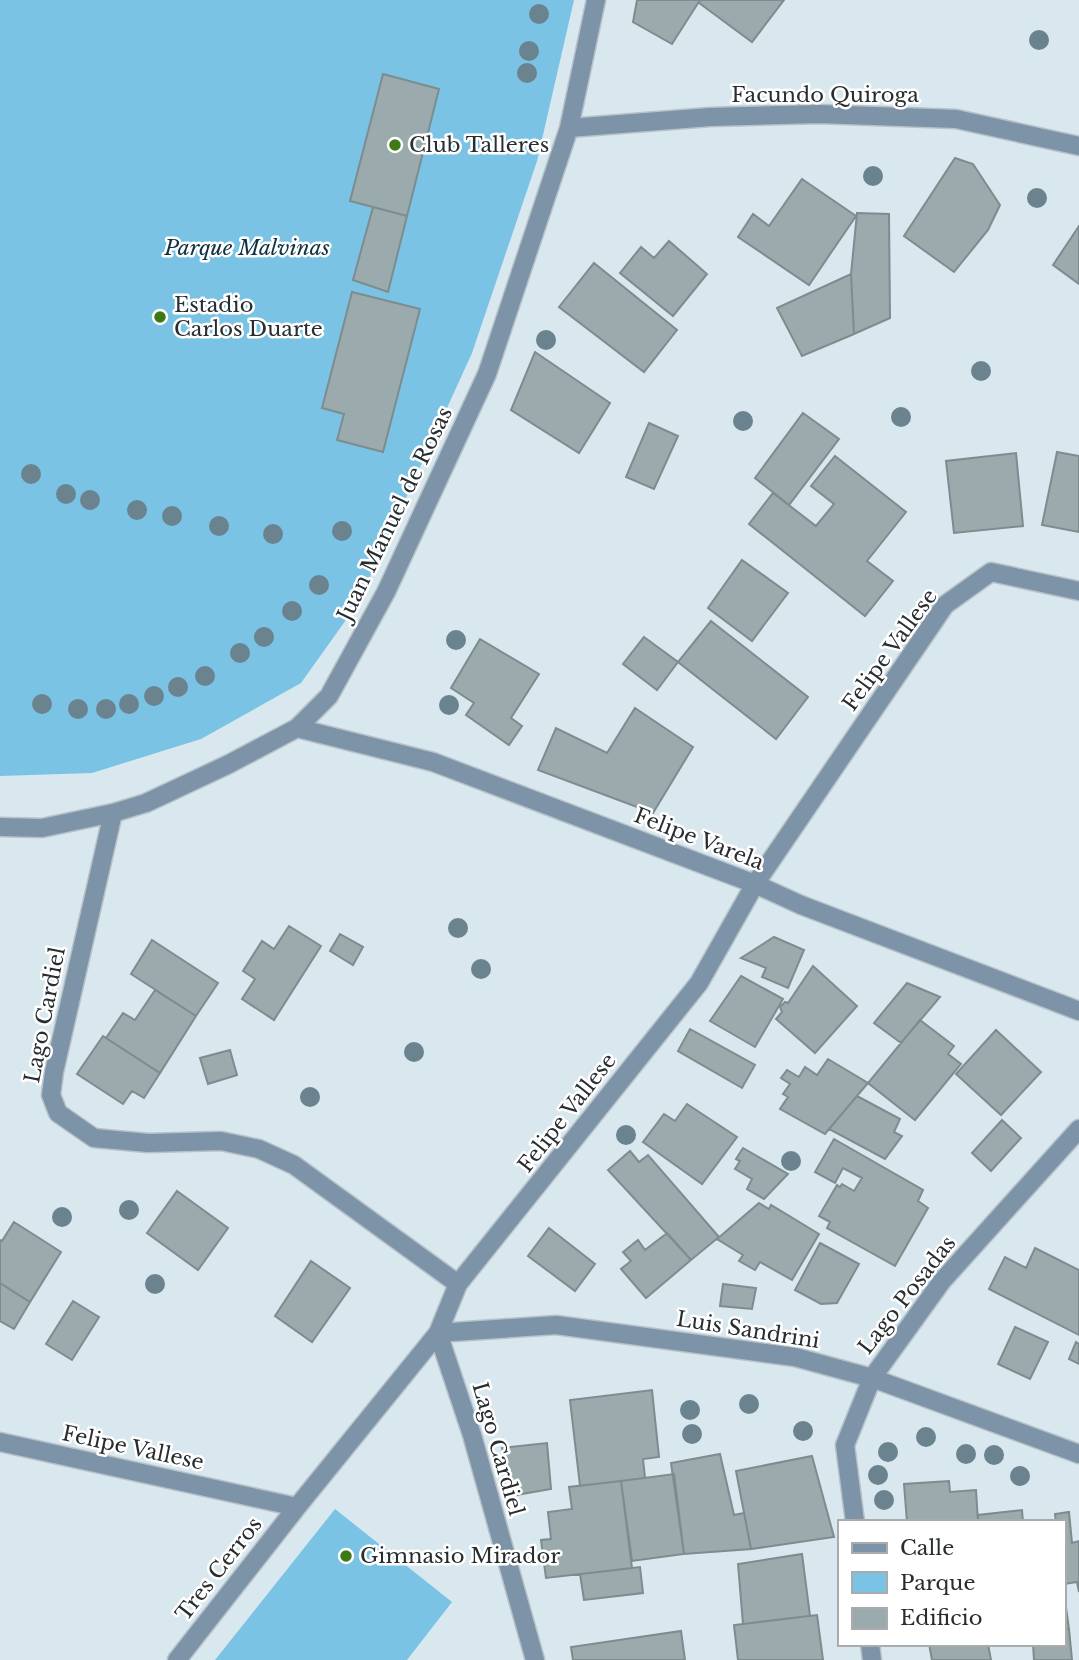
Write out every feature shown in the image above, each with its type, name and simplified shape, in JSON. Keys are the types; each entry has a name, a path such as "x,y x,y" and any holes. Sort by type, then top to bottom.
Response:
{"street":[{"name":"Juan Manuel de Rosas","path":"0,827 43,828 146,803 297,728 329,696 386,592 487,374 569,128 596,0"},
{"name":"Facundo Quiroga","path":"569,128 710,117 819,114 956,119 1079,146"},
{"name":"Felipe Vallese","path":"0,1442 297,1507 438,1333 458,1284 699,983 755,884 946,605 991,572 1079,591"},
{"name":"Felipe Varela","path":"297,728 433,762 1079,1011"},
{"name":"Lago Cardiel","path":"113,813 54,1072 51,1095 58,1113 94,1138 148,1143 221,1142 259,1149 294,1164 458,1284"},
{"name":"Lago Posadas","path":"855,1520 845,1445 872,1378 942,1281 1079,1129"},
{"name":"Luis Sandrini","path":"438,1333 556,1325 795,1357 872,1378 1079,1454"},
{"name":"Lago Cardiel","path":"438,1333 472,1436 535,1660"},
{"name":"Tres Cerros","path":"177,1660 297,1507"}],"green space":[{"name":"Parque Malvinas","path":"0,0 574,0 537,161 472,353 358,603 301,683 201,739 92,773 0,776"},
{"name":"Gimnasio Mirador","path":"335,1509 452,1602 407,1660 215,1660"}],"building":[{"path":"637,0 700,0 672,44 633,22"},
{"path":"700,0 784,0 752,42 699,3"},
{"name":"Club Talleres","path":"383,74 439,89 407,216 350,201"},
{"path":"955,158 973,164 1000,205 988,230 954,272 904,236"},
{"path":"802,179 856,216 809,285 738,237 753,214 769,226"},
{"path":"373,207 407,216 388,292 353,280"},
{"path":"857,213 889,214 890,318 854,334 851,274"},
{"path":"1079,226 1079,284 1053,265"},
{"path":"669,241 707,274 673,316 620,273 641,247 654,258"},
{"path":"594,263 677,330 644,372 559,307"},
{"path":"851,274 854,334 802,356 777,308"},
{"path":"352,292 420,309 383,452 337,440 344,414 322,408"},
{"path":"535,352 610,403 579,453 511,410"},
{"path":"803,413 839,439 789,505 755,478"},
{"path":"649,423 678,436 654,489 626,477"},
{"path":"1057,452 1079,456 1079,532 1042,525"},
{"path":"1016,453 1023,526 954,533 946,461"},
{"path":"835,456 906,512 867,561 893,581 865,616 749,524 773,493 816,526 834,504 811,486"},
{"path":"742,560 788,593 752,641 708,608"},
{"path":"711,621 808,697 776,739 678,662"},
{"path":"644,637 678,662 657,690 623,664"},
{"path":"480,639 539,674 511,718 522,726 509,745 466,715 474,703 451,688"},
{"path":"635,708 693,747 653,813 538,770 556,728 607,753"},
{"path":"289,926 321,946 274,1020 242,999 255,979 243,971 262,941 274,949"},
{"path":"340,934 363,947 353,965 330,951"},
{"path":"774,937 804,950 788,988 762,977 766,968 741,958"},
{"path":"152,940 218,983 196,1016 131,974"},
{"path":"813,966 857,1006 815,1053 776,1019 782,1012 780,1007 785,1002 788,1003"},
{"path":"741,976 783,999 755,1047 710,1021"},
{"path":"907,983 940,997 901,1043 874,1023"},
{"path":"155,990 196,1016 160,1073 106,1038 123,1013 135,1020"},
{"path":"920,1020 954,1046 948,1054 961,1064 915,1120 868,1083"},
{"path":"690,1029 755,1065 742,1088 678,1051"},
{"path":"996,1030 1041,1072 1001,1115 956,1074"},
{"path":"103,1036 160,1073 144,1098 132,1091 123,1104 77,1074"},
{"path":"230,1050 237,1075 208,1084 200,1058"},
{"path":"828,1059 868,1083 825,1134 780,1109 788,1097 783,1094 790,1084 781,1078 787,1070 799,1077 805,1067 817,1075"},
{"path":"857,1096 900,1119 894,1132 902,1136 885,1159 829,1129"},
{"path":"687,1104 737,1137 702,1184 643,1142 664,1114 675,1121"},
{"path":"1002,1120 1021,1138 991,1171 972,1153"},
{"path":"834,1139 923,1190 918,1201 928,1208 895,1266 827,1228 830,1222 819,1216 837,1185 840,1187 842,1184 854,1191 862,1178 843,1168 835,1183 815,1172"},
{"path":"743,1148 788,1174 764,1199 747,1189 752,1179 735,1169 740,1161 736,1159"},
{"path":"630,1151 639,1162 648,1155 719,1237 691,1260 608,1170"},
{"path":"177,1191 228,1228 198,1270 147,1233"},
{"path":"759,1203 769,1209 771,1205 819,1234 792,1280 760,1262 755,1270 739,1261 743,1255 717,1239"},
{"path":"14,1222 61,1252 30,1302 0,1283 0,1240 2,1241"},
{"path":"549,1228 595,1264 575,1291 528,1256"},
{"path":"667,1233 691,1260 646,1298 621,1269 631,1261 623,1252 638,1240 645,1250"},
{"path":"820,1243 859,1264 837,1303 821,1304 795,1290"},
{"path":"1035,1248 1079,1270 1079,1335 989,1289 1005,1257 1026,1268"},
{"path":"311,1261 350,1288 312,1342 275,1316"},
{"path":"0,1283 30,1302 14,1329 0,1321"},
{"path":"723,1284 756,1288 752,1309 720,1306"},
{"path":"73,1301 99,1317 72,1360 46,1344"},
{"path":"1015,1327 1048,1342 1030,1379 998,1364"},
{"path":"1076,1342 1079,1344 1079,1364 1069,1359"},
{"path":"652,1390 659,1457 643,1459 645,1478 580,1486 570,1400"},
{"path":"547,1443 551,1489 516,1495 502,1448"},
{"path":"720,1454 734,1515 744,1513 751,1549 684,1554 671,1463"},
{"path":"812,1456 834,1537 751,1549 736,1471"},
{"path":"674,1474 684,1554 632,1561 621,1481"},
{"path":"621,1481 632,1568 546,1578 541,1540 551,1539 548,1512 572,1509 569,1487"},
{"path":"949,1481 950,1492 976,1490 978,1520 907,1520 904,1484"},
{"path":"1022,1510 1023,1520 978,1520 978,1515"},
{"path":"1069,1512 1072,1543 1079,1541 1079,1592 1077,1582 1065,1584 1065,1520 1056,1520 1055,1514"},
{"path":"802,1554 810,1616 743,1624 738,1564"},
{"path":"640,1567 643,1593 584,1600 580,1574"},
{"path":"1065,1600 1069,1629 1065,1629"},
{"path":"817,1615 823,1660 738,1660 734,1625"},
{"path":"1065,1629 1069,1629 1072,1660 1034,1660 1033,1646 1065,1646"},
{"path":"681,1631 685,1660 573,1660 571,1647"},
{"path":"929,1646 988,1646 991,1660 932,1660"}],"place":[{"name":"Club Talleres","path":"395,145"},
{"name":"Estadio Carlos Duarte","path":"160,317"},
{"name":"Gimnasio Mirador","path":"346,1556"}]}
